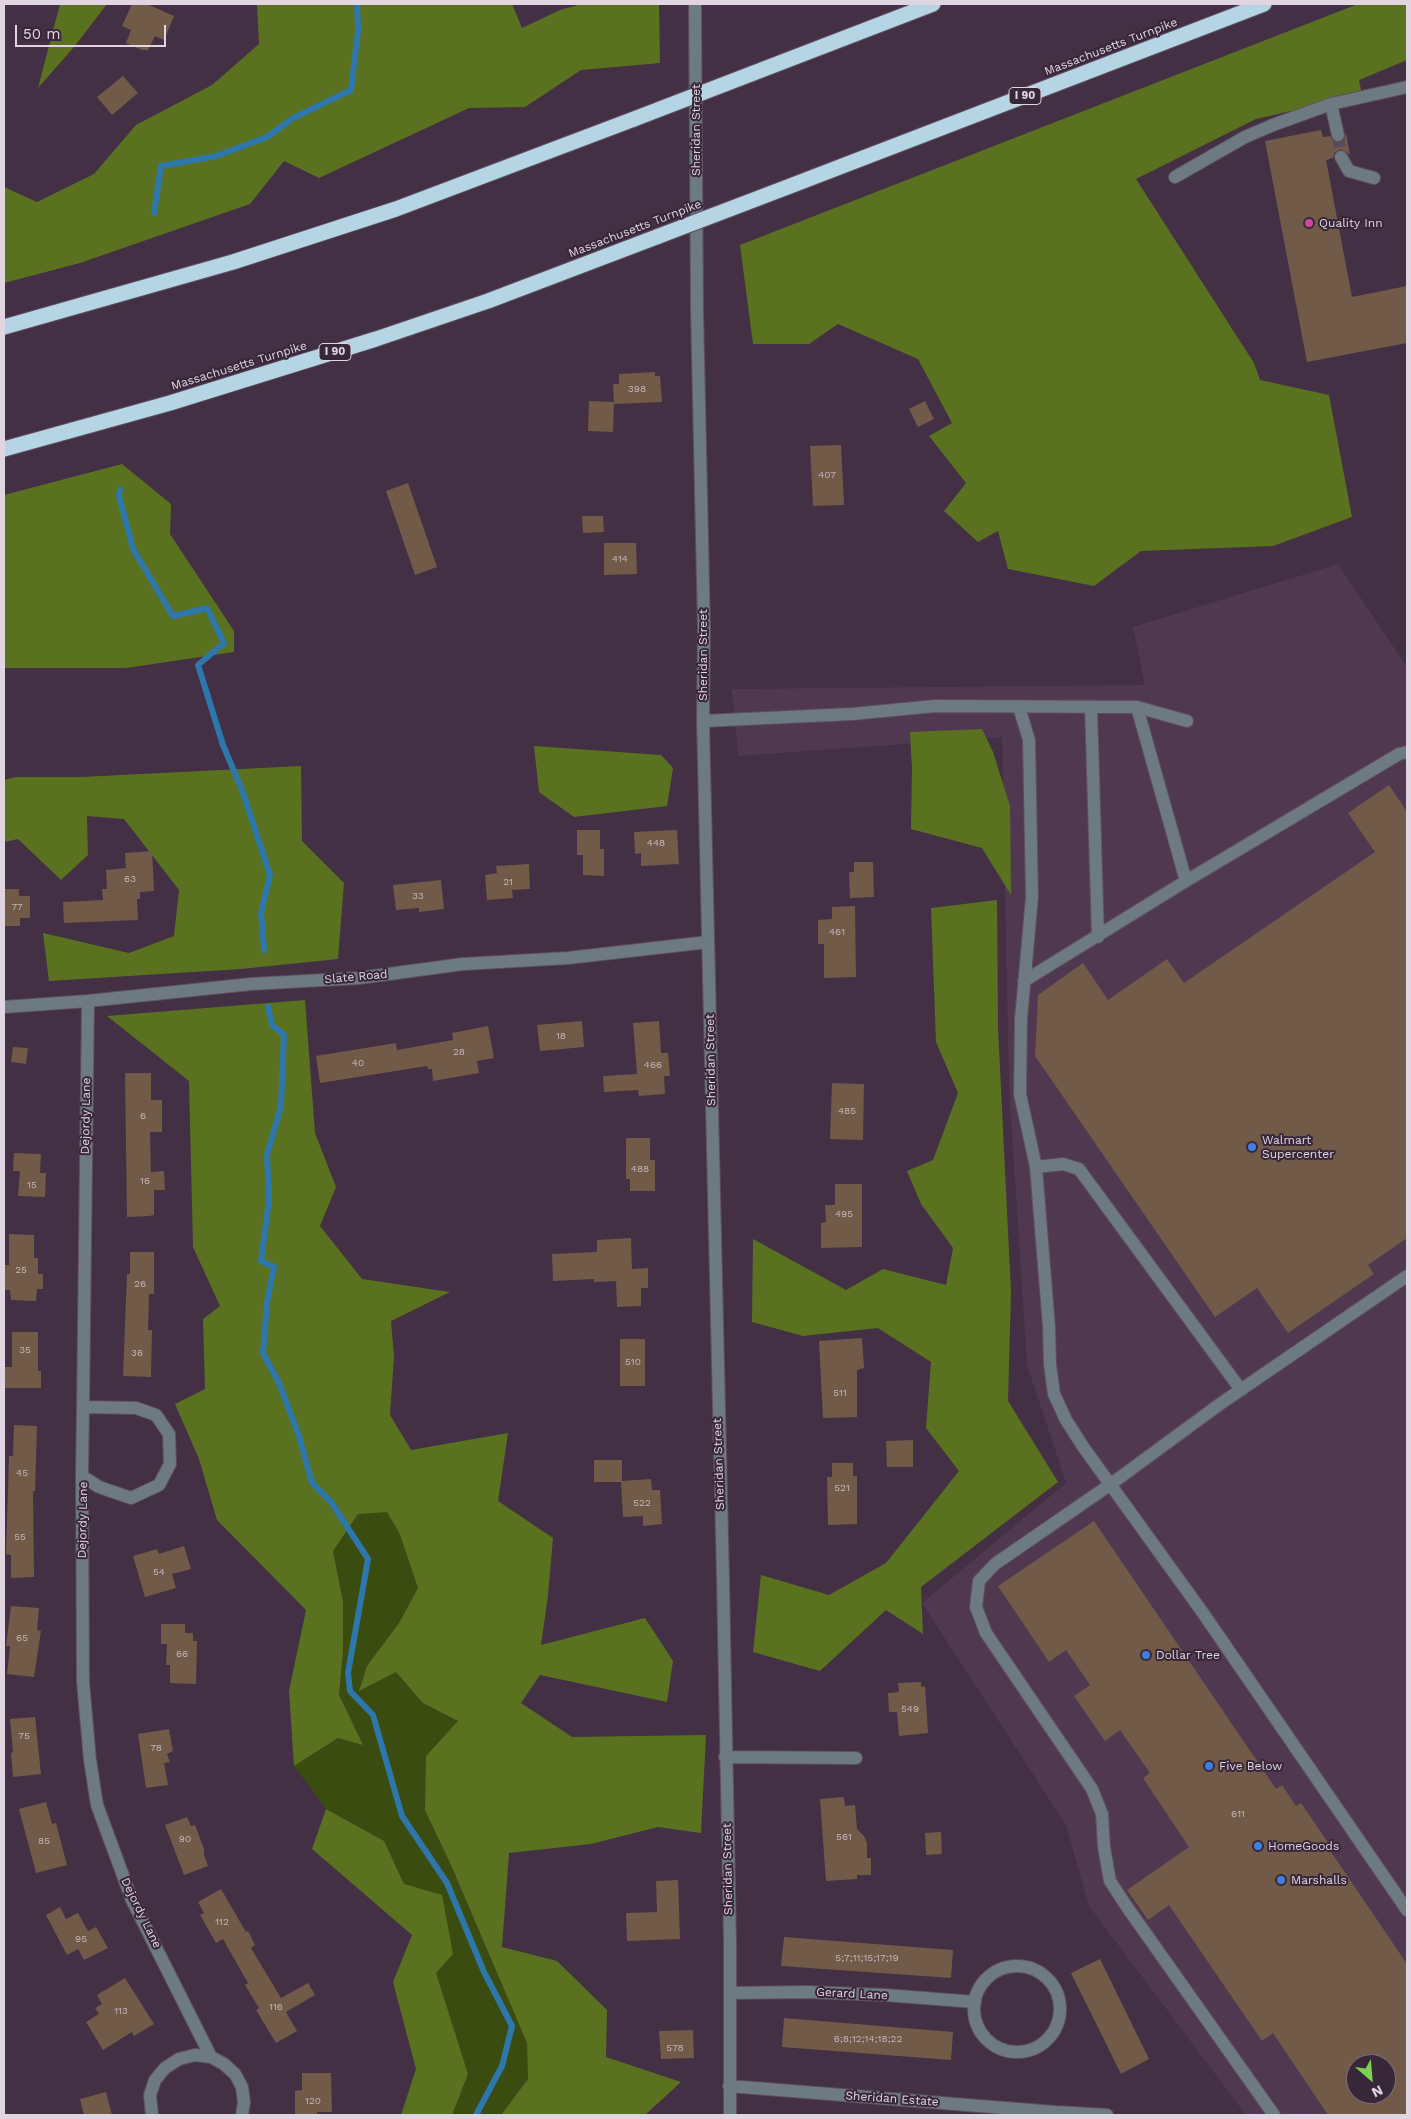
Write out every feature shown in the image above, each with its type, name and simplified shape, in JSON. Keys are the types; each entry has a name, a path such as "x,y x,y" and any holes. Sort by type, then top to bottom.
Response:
{"highway":[{"path":"4,327 233,262 396,208 933,4"},
{"name":"Massachusetts Turnpike","path":"4,449 170,403 340,351 488,301 1264,4"}],"street":[{"name":"Sheridan Street","path":"695,4 697,310 704,628 703,721 730,1993 730,2115"},
{"path":"1174,178 1245,137 1331,104 1407,87"},
{"path":"1331,104 1338,135"},
{"path":"1341,156 1348,171 1374,178"},
{"path":"703,721 852,714 935,706 1019,708 1137,707 1186,721"},
{"path":"1091,707 1098,937"},
{"path":"1137,707 1186,881"},
{"path":"1019,708 1029,740 1032,897 1020,1019 1020,1094 1036,1167 1049,1327 1050,1365 1054,1394 1066,1420 1235,1659 1407,1910"},
{"path":"1024,981 1186,881 1399,754 1407,752"},
{"name":"Slate Road","path":"4,1006 88,1001 251,984 359,978 463,964 568,958 708,942"},
{"name":"Dejordy Lane","path":"82,1476 99,1486 131,1498 159,1485 170,1464 169,1434 156,1415 136,1408 83,1407 88,1001"},
{"path":"1036,1167 1063,1164 1079,1168 1241,1390"},
{"path":"1274,2115 1126,1907 1110,1881 1104,1847 1102,1814 1092,1789 986,1633 976,1607 979,1581 994,1564 1407,1276"},
{"path":"82,1476 83,1407"},
{"name":"Dejordy Lane","path":"82,1476 82,1682 90,1760 97,1805 132,1900 165,1963 210,2057 224,2064 242,2087 244,2102 242,2115"},
{"path":"725,1757 856,1758"},
{"path":"1016,1966 1030,1968 1044,1975 1054,1986 1059,1999 1060,2014 1056,2027 1049,2039 1038,2047 1025,2051 1011,2052 998,2048 987,2040 977,2022 975,2002 979,1988 988,1977 1001,1969 1016,1966"},
{"name":"Gerard Lane","path":"730,1993 836,1993 975,2002"},
{"path":"152,2115 150,2095 155,2080 165,2068 179,2059 195,2055 210,2057"},
{"name":"Sheridan Estate","path":"729,2086 1055,2113 1107,2115"}],"shaded area":[{"path":"1338,564 1407,667 1407,2115 1246,2115 1089,1906 1066,1825 922,1603 1066,1483 1027,1365 1009,1086 1002,737 738,756 732,689 1145,685 1133,627"}],"green space":[{"path":"60,4 107,4 74,47 38,88"},
{"path":"257,4 512,4 522,28 560,10 582,4 659,4 660,63 581,70 525,107 469,108 319,178 284,161 250,204 80,263 4,283 4,187 37,202 94,174 136,125 212,85 259,44"},
{"path":"1358,4 1407,4 1407,60 1359,80 1362,95 1256,119 1136,179 1254,363 1260,380 1329,395 1352,517 1273,546 1141,551 1094,586 1008,569 998,531 978,542 944,511 966,483 929,436 952,423 918,359 838,324 809,344 753,344 740,245"},
{"path":"122,464 171,504 170,534 234,631 234,652 126,668 4,668 4,495"},
{"path":"982,729 993,752 1010,806 1011,895 982,848 911,829 912,769 910,732"},
{"path":"534,746 661,755 673,768 667,806 574,817 539,792"},
{"path":"301,766 302,841 344,883 338,959 241,969 49,981 43,933 129,953 174,936 179,890 124,819 87,816 88,855 61,880 18,839 4,842 4,780 16,777 82,777"},
{"path":"997,900 998,1028 1011,1292 1008,1401 1058,1482 921,1587 923,1634 886,1610 820,1671 753,1652 761,1575 829,1595 886,1563 959,1471 926,1428 931,1362 878,1328 803,1336 752,1322 753,1239 846,1290 883,1269 946,1285 953,1248 921,1204 907,1171 933,1160 958,1093 936,1042 931,908"},
{"path":"305,1000 315,1133 336,1187 320,1226 362,1279 450,1292 391,1321 394,1356 390,1415 411,1450 508,1433 498,1501 553,1538 541,1645 645,1618 673,1661 667,1702 540,1675 521,1703 572,1737 706,1735 701,1833 658,1827 591,1844 509,1853 502,1947 557,1961 607,2010 606,2057 681,2082 645,2115 501,2115 528,2079 527,2043 451,1865 425,1810 426,1756 458,1721 423,1703 396,1672 359,1691 367,1666 399,1623 418,1588 399,1532 387,1512 358,1514 333,1551 343,1602 343,1652 339,1695 363,1745 338,1738 294,1766 289,1691 306,1610 217,1520 199,1459 175,1404 205,1389 203,1319 220,1306 193,1247 189,1081 107,1016"},
{"path":"387,1511 399,1532 418,1588 399,1623 367,1666 359,1690 396,1672 423,1703 458,1721 426,1756 426,1810 527,2043 528,2079 501,2115 452,2115 468,2074 404,1884 384,1841 326,1809 294,1766 338,1738 363,1745 339,1695 343,1652 343,1602 333,1551 358,1514"},
{"path":"326,1809 384,1841 404,1884 442,1895 453,1954 436,1973 468,2074 452,2115 401,2115 416,2069 393,1982 412,1935 312,1849"}],"building":[{"path":"132,4 147,4 174,16 164,40 155,36 148,50 142,50 126,43 131,30 122,26"},
{"path":"123,76 138,93 112,115 97,97"},
{"name":"Quality Inn","path":"1321,130 1323,137 1330,136 1336,143 1344,141 1346,133 1350,155 1341,149 1334,153 1333,158 1326,160 1352,297 1407,286 1407,343 1307,362 1265,141"},
{"path":"655,372 655,376 660,376 662,402 614,404 613,432 588,431 589,401 614,402 613,384 619,384 619,374"},
{"path":"925,401 934,419 918,427 909,409"},
{"path":"841,445 844,505 813,506 810,446"},
{"path":"408,483 437,567 415,575 386,491"},
{"path":"582,516 603,516 604,532 583,533"},
{"path":"604,543 636,543 637,574 604,575"},
{"name":"Walmart Supercenter","path":"1389,785 1407,812 1407,1238 1368,1265 1374,1274 1288,1333 1257,1288 1215,1317 1035,1056 1038,995 1083,963 1108,1000 1167,959 1184,983 1375,852 1348,813"},
{"path":"577,830 600,830 600,849 604,849 604,876 583,875 583,855 577,855"},
{"path":"677,830 679,864 641,866 641,853 635,854 634,832"},
{"path":"152,851 154,891 140,892 140,899 137,899 138,920 64,923 63,902 103,900 102,889 107,889 106,870 126,868 125,853"},
{"path":"854,862 873,862 874,897 850,898 849,872 854,872"},
{"path":"529,864 530,889 512,890 513,898 487,900 485,875 497,873 496,866"},
{"path":"441,880 444,909 419,912 419,908 396,910 393,885"},
{"path":"4,889 19,889 19,896 30,896 30,918 20,918 20,926 4,926"},
{"path":"855,906 856,977 824,978 824,944 818,944 818,920 832,919 832,907"},
{"path":"582,1021 584,1047 540,1051 537,1025"},
{"path":"659,1021 661,1053 668,1053 670,1076 664,1076 665,1094 639,1096 638,1090 604,1092 603,1076 637,1074 633,1023"},
{"path":"488,1026 494,1058 477,1061 479,1073 433,1081 432,1069 428,1069 427,1066 320,1083 316,1056 396,1043 397,1050 453,1040 452,1033"},
{"path":"13,1047 28,1048 26,1064 11,1062"},
{"path":"125,1073 151,1073 151,1100 162,1100 162,1132 150,1132 151,1172 164,1171 165,1190 154,1190 154,1215 149,1216 127,1217"},
{"path":"832,1083 864,1084 863,1140 830,1139"},
{"path":"626,1138 650,1138 650,1160 655,1160 655,1191 630,1191 630,1179 626,1179"},
{"path":"14,1153 41,1154 40,1173 46,1173 45,1197 18,1196 20,1171 13,1171"},
{"path":"835,1184 862,1184 862,1247 821,1248 821,1223 826,1222 825,1205 835,1205"},
{"path":"9,1234 34,1235 34,1258 38,1258 38,1274 43,1274 43,1289 37,1289 36,1301 11,1300 10,1290 4,1290 4,1265 9,1265"},
{"path":"631,1238 632,1269 648,1268 648,1288 641,1288 641,1306 617,1307 616,1281 594,1282 594,1279 553,1281 552,1254 597,1252 597,1240"},
{"path":"130,1252 154,1252 154,1294 149,1294 148,1330 152,1330 151,1377 123,1376 127,1274 130,1274"},
{"path":"12,1332 38,1332 38,1371 41,1371 41,1388 4,1388 4,1367 12,1367"},
{"path":"862,1338 864,1368 857,1370 857,1417 823,1418 819,1341"},
{"path":"620,1339 645,1339 645,1386 620,1386"},
{"path":"14,1425 37,1426 35,1491 33,1491 34,1577 11,1578 11,1555 6,1554 9,1456 13,1456"},
{"path":"913,1440 913,1467 887,1467 886,1441"},
{"path":"594,1460 622,1460 622,1481 651,1479 652,1490 660,1490 662,1524 643,1526 643,1516 623,1517 621,1482 594,1482"},
{"path":"832,1463 853,1463 853,1476 857,1476 857,1524 828,1525 827,1477 832,1477"},
{"path":"1094,1521 1276,1789 1282,1785 1296,1806 1301,1803 1329,1844 1327,1846 1407,1964 1407,2115 1328,2115 1273,2033 1262,2041 1169,1905 1148,1920 1127,1890 1189,1847 1143,1778 1150,1773 1120,1730 1105,1741 1074,1696 1090,1685 1066,1650 1049,1662 998,1586"},
{"path":"184,1546 191,1569 172,1574 176,1588 145,1597 133,1556 157,1549 159,1554"},
{"path":"11,1606 39,1608 37,1630 41,1631 34,1677 7,1674 10,1646 6,1646"},
{"path":"161,1624 185,1624 185,1633 193,1633 193,1641 197,1641 196,1684 170,1683 170,1665 166,1665 167,1644 161,1644"},
{"path":"921,1682 921,1687 925,1686 928,1733 899,1736 897,1712 889,1712 888,1693 899,1692 898,1683"},
{"path":"35,1717 41,1774 13,1777 10,1719"},
{"path":"169,1729 173,1751 167,1754 170,1762 164,1763 168,1785 146,1788 138,1734"},
{"path":"844,1797 845,1806 855,1805 857,1829 864,1836 867,1843 867,1858 871,1858 871,1875 857,1875 857,1879 826,1881 820,1799"},
{"path":"46,1802 52,1824 56,1823 67,1865 36,1873 19,1809"},
{"path":"187,1817 191,1826 195,1825 208,1866 184,1875 165,1825"},
{"path":"941,1832 942,1854 926,1855 925,1833"},
{"path":"678,1880 680,1939 627,1941 626,1913 657,1912 656,1881"},
{"path":"221,1889 246,1932 248,1931 255,1945 251,1948 281,1998 308,1983 315,1995 286,2012 297,2031 276,2043 256,2010 259,2008 245,1985 248,1983 223,1939 216,1943 200,1915 204,1913 198,1902"},
{"path":"60,1907 66,1919 78,1913 88,1931 96,1927 108,1948 84,1960 78,1949 67,1955 46,1915"},
{"path":"784,1937 953,1950 951,1978 781,1966"},
{"path":"1100,1959 1149,2059 1121,2074 1071,1973"},
{"path":"125,1978 154,2024 134,2036 132,2032 103,2050 86,2022 99,2014 95,2008 102,2004 97,1995"},
{"path":"784,2018 953,2032 951,2060 782,2047"},
{"path":"693,2030 694,2058 661,2059 659,2031"},
{"path":"302,2073 331,2073 332,2112 317,2112 317,2115 295,2115 295,2091 302,2090"},
{"path":"106,2092 112,2115 84,2115 80,2099"}],"waterway":[{"path":"154,213 161,166 216,156 267,137 293,118 351,90 358,31 357,4"},
{"path":"120,490 119,496 133,549 173,616 207,608 224,643 198,665 223,745 242,790 270,875 261,913 264,950"},
{"path":"268,1007 272,1025 284,1035 281,1106 267,1155 269,1200 261,1261 274,1267 267,1302 263,1353 279,1383 299,1436 312,1483 331,1502 368,1559 348,1673 350,1691 373,1715 402,1816 447,1883 484,1972 512,2026 502,2066 476,2115"}],"tunnel":[{"path":"1338,135 1341,157"}],"place":[{"name":"Quality Inn","path":"1309,223"},
{"name":"Walmart Supercenter","path":"1252,1147"},
{"name":"Dollar Tree","path":"1146,1655"},
{"name":"Five Below","path":"1209,1766"},
{"name":"HomeGoods","path":"1258,1846"},
{"name":"Marshalls","path":"1281,1880"}]}
